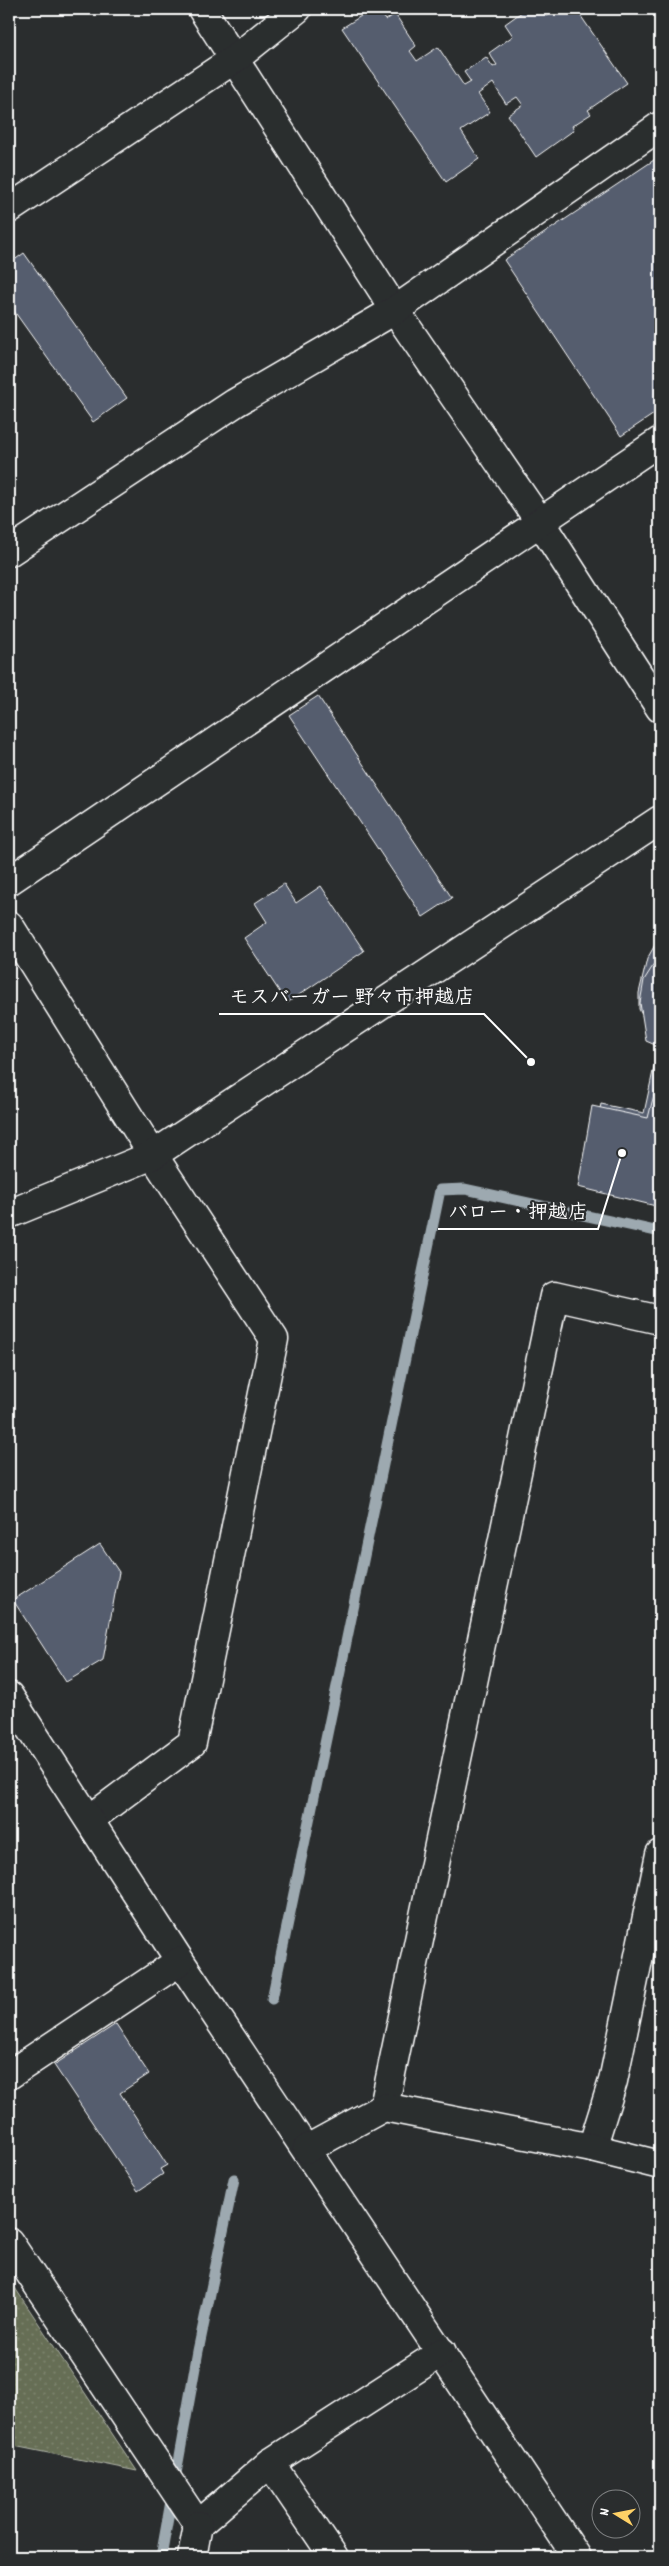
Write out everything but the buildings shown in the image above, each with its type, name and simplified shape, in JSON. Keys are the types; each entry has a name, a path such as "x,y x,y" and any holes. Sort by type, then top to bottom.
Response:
{"street":[{"path":"202,9 236,58 395,310 540,522 660,708"},
{"path":"9,209 236,58 296,9"},
{"path":"9,552 235,403 395,310 660,126"},
{"path":"9,881 660,441"},
{"path":"9,1214 153,1155 660,820"},
{"path":"9,925 153,1155 274,1339 192,1743 90,1819"},
{"path":"384,2107 554,1296 660,1320"},
{"path":"9,1696 180,1961 577,2557"},
{"path":"592,2148 613,2081 660,1854"},
{"path":"9,2075 180,1961"},
{"path":"307,2149 384,2107 592,2148 660,2164"},
{"path":"9,2242 192,2517 192,2557"},
{"path":"192,2517 270,2463 442,2352"},
{"path":"270,2463 334,2557"}],"green space":[{"path":"9,2279 137,2471 9,2445"}],"waterway":[{"path":"272,1999 440,1190 465,1189 660,1232"},
{"path":"161,2557 198,2351 234,2179"}],"place":[{"name":"モスバーガー 野々市押越店","path":"531,1062"},
{"name":"バロー・押越店","path":"622,1153"}]}
